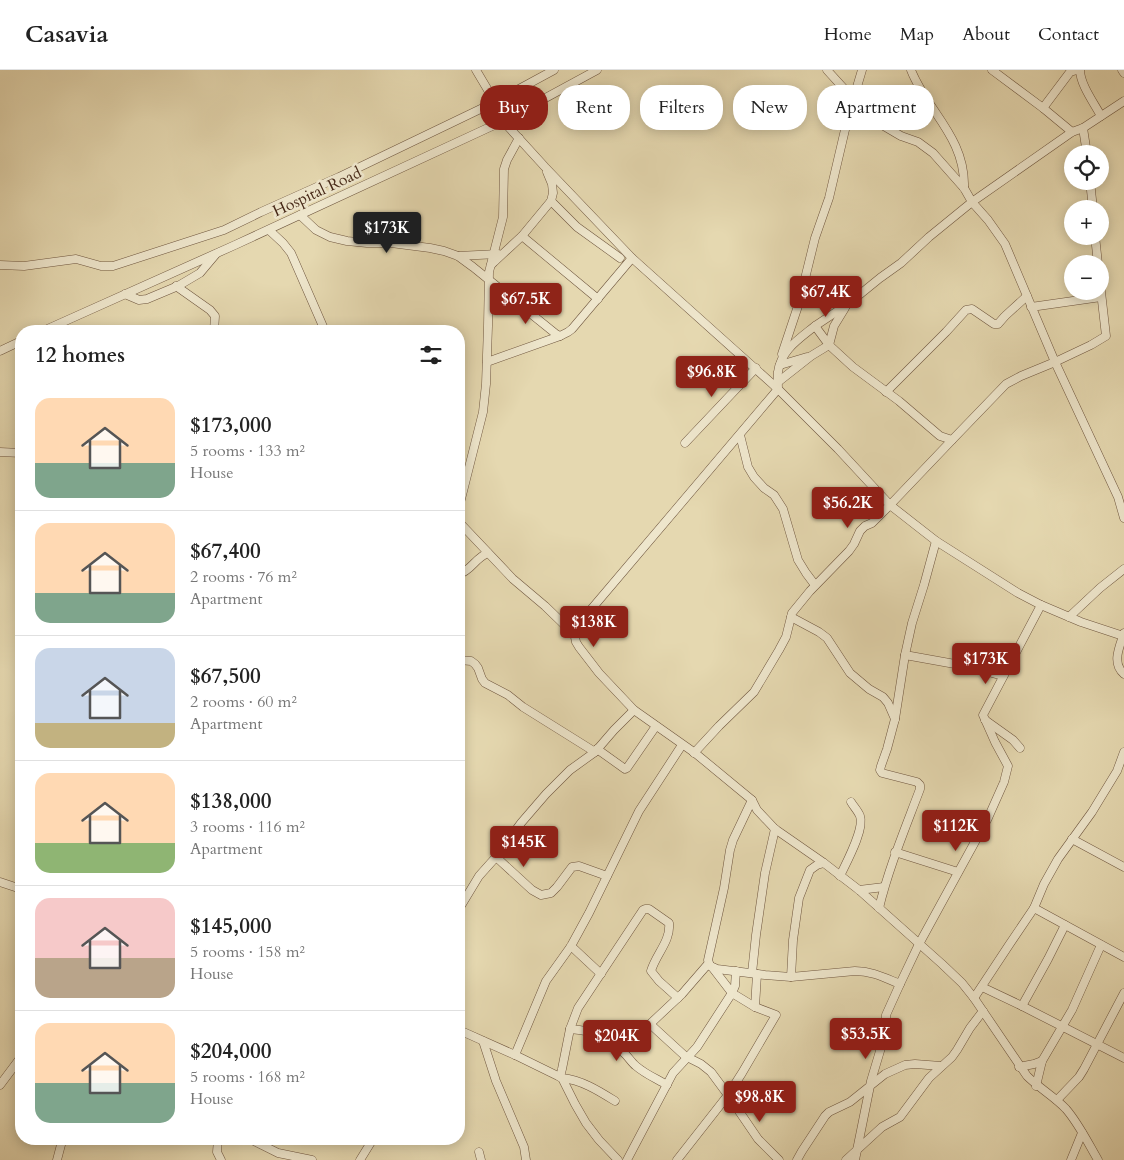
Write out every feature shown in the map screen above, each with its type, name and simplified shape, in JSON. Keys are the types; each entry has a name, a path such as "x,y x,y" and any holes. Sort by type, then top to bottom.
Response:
{"street":[{"path":"476,70 485,85"},
{"path":"526,85 554,70"},
{"name":"Hospital Road","path":"548,97 597,70"},
{"path":"827,70 841,85"},
{"path":"857,85 862,70"},
{"path":"911,70 948,130 963,166 964,188"},
{"path":"992,70 1072,132"},
{"path":"1042,108 1074,70 1080,74 1101,116"},
{"path":"781,362 791,346 815,326 848,304 901,263 972,202 1072,132 1083,128 1124,101"},
{"path":"0,265 24,266 76,259 101,266 113,266 188,242 224,230 480,109"},
{"path":"1083,128 1085,145"},
{"name":"Hospital Road","path":"57,325 269,230 484,130"},
{"path":"511,130 632,258 778,386 796,408 838,449 890,505 936,541 1018,593 1081,622 1124,634 1116,661 1120,671 1124,674"},
{"path":"778,386 781,362 815,238 830,198 845,130"},
{"path":"891,130 918,142 932,153 964,188 972,202 1005,244 1055,362 1118,498 1124,518"},
{"path":"465,483 483,412 487,362 488,272 503,217 504,169 518,138"},
{"path":"490,267 522,236 551,201 552,184 546,167"},
{"path":"551,201 577,227 620,258"},
{"path":"300,215 316,230 330,237 347,241 391,243 430,248 458,256 560,336"},
{"path":"269,230 283,242 291,253 322,325"},
{"path":"522,236 598,299"},
{"path":"620,245 620,274"},
{"path":"125,294 139,300 148,299 200,273 218,253"},
{"path":"458,256 502,254"},
{"path":"487,362 568,332 632,258"},
{"path":"176,286 210,310 215,316 214,325"},
{"path":"886,392 966,310 972,309 996,324 1027,296"},
{"path":"1031,307 1080,300"},
{"path":"694,752 754,692 786,637 791,617 798,604 849,551 860,531 865,526 872,524 1006,384 1091,345 1106,336 1101,300"},
{"path":"848,304 834,326 829,344 811,356 778,386 740,435 577,626 576,642 587,659 634,710 694,752 752,800 757,810 775,829 859,890 962,983 1027,1076 1036,1086 1057,1100 1067,1110 1098,1160"},
{"path":"815,326 829,344 853,367 940,436 952,440"},
{"path":"0,351 15,344"},
{"path":"781,362 811,356"},
{"path":"685,444 756,368"},
{"path":"740,435 748,467 764,488 774,495 783,509 798,560 815,585"},
{"path":"940,436 945,447"},
{"path":"0,452 15,453"},
{"path":"465,528 513,579 575,635"},
{"path":"879,908 896,852 920,789 920,785 917,782 882,773 880,770 895,719 912,623 936,541"},
{"path":"465,572 479,557 488,553"},
{"path":"1069,617 1124,569"},
{"path":"855,1160 871,1081 884,1041 886,1015 919,944 988,818 1004,782 1008,766 983,715 1041,605"},
{"path":"791,617 827,638 850,673 869,689 883,697 888,703 895,719"},
{"path":"905,655 966,666 1003,676"},
{"path":"465,661 475,664 485,683 508,695 523,707 625,768 656,726"},
{"path":"888,703 898,700"},
{"path":"465,899 479,876 496,857 521,823 552,788 570,770 596,751 634,710"},
{"path":"984,720 1013,740 1020,748"},
{"path":"515,1054 546,981 571,946 638,811 682,744"},
{"path":"974,998 1008,944 1034,908 1044,884 1058,859 1092,812 1117,771 1124,752"},
{"path":"678,1160 728,1095 776,1015 755,1007 732,993 710,966 709,954 724,888 730,850 752,800"},
{"path":"840,876 860,828 860,816 852,802"},
{"path":"755,1007 756,935 765,873 775,829"},
{"path":"1072,839 1124,867"},
{"path":"896,852 958,872"},
{"path":"496,857 532,890 541,894 551,893 572,867 579,866 607,876"},
{"path":"792,977 793,940 799,898 810,870 824,863"},
{"path":"0,882 15,887"},
{"path":"859,890 884,887"},
{"path":"1034,908 1124,957"},
{"path":"618,1160 603,1145 586,1123 561,1077 570,1029 578,1008 642,910 648,910 669,923 664,945 651,971 678,998"},
{"path":"1022,1006 1065,925"},
{"path":"1036,1086 1042,1060 1078,998 1101,944"},
{"path":"571,946 601,974"},
{"path":"710,966 792,977 865,971 900,984"},
{"path":"608,1039 635,1032 650,1024 710,966"},
{"path":"627,1160 673,1073 688,1058 732,993 735,986 736,971"},
{"path":"982,987 1124,1058"},
{"path":"1057,1100 1079,1077 1121,1008 1124,993"},
{"path":"846,1160 882,1127 900,1117 929,1078 952,1057 983,1011"},
{"path":"650,1024 672,1046 688,1058 707,1068 758,1139 778,1160"},
{"path":"570,1029 585,1030 605,1037 638,1068 667,1085"},
{"path":"465,1033 515,1054 561,1077 580,1082 616,1101"},
{"path":"483,1041 496,1081 524,1147 526,1160"},
{"path":"1020,1067 1042,1060"},
{"path":"0,1085 15,1064"},
{"path":"797,1160 829,1112 850,1102 886,1074 905,1065 941,1066"},
{"path":"1070,1160 1082,1134"},
{"path":"56,1160 61,1145"},
{"path":"218,1145 217,1152 221,1160"},
{"path":"262,1145 278,1153 312,1160"},
{"path":"360,1160 369,1145"},
{"path":"1075,1150 1076,1160"}]}
